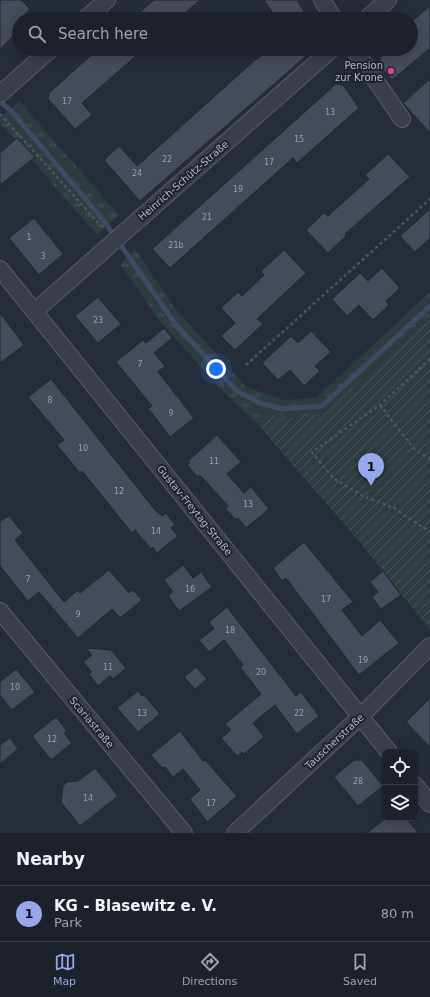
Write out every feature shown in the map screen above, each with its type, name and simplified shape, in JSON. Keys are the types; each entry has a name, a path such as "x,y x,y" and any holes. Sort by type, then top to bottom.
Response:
{"street":[{"path":"93,12 107,0"},
{"path":"322,0 330,12"},
{"path":"374,12 388,0"},
{"path":"3,91 43,56"},
{"name":"Heinrich-Schütz-Straße","path":"35,311 324,56"},
{"path":"359,56 402,118"},
{"name":"Gustav-Freytag-Straße","path":"0,269 387,749"},
{"name":"Scariastraße","path":"0,611 184,833"},
{"name":"Tauscherstraße","path":"235,833 361,716 430,646"},
{"path":"418,789 430,804"}],"path":[{"path":"0,114 114,241"},
{"path":"246,365 430,199"},
{"path":"430,360 380,405 312,452 333,478 363,496 394,508 430,532"},
{"path":"380,405 414,449 430,459"}],"green space":[{"path":"19,101 119,215 97,235 0,123 0,118"},
{"path":"135,249 174,307 246,387 284,400 316,398 430,292 430,317 327,410 321,413 301,416 274,415 260,427 219,387 159,320 120,264"},
{"path":"430,317 430,630 362,545 260,427 274,415 301,416 321,413 327,410"}],"building":[{"path":"0,0 21,0 30,9 27,12 12,12 12,38 0,49"},
{"path":"154,0 200,0 186,12 140,12"},
{"path":"264,0 297,0 305,12 272,12"},
{"path":"430,6 430,48 392,80 378,64 382,56 418,56 418,16"},
{"path":"90,56 136,56 82,103 92,115 75,129 48,99 49,93"},
{"path":"261,56 306,56 140,201 104,160 119,146 137,166"},
{"path":"430,79 430,133 403,103"},
{"path":"336,84 343,85 359,108 297,163 293,158 170,268 152,249"},
{"path":"17,138 35,157 0,185 0,153"},
{"path":"388,154 410,177 345,234 346,236 328,253 306,230 324,213 328,216 369,179 365,175"},
{"path":"430,209 430,238 415,252 400,236"},
{"path":"34,218 63,254 39,275 9,238"},
{"path":"284,250 306,273 257,319 263,324 235,350 221,336 235,323 221,308 238,292 242,296 264,275 261,271"},
{"path":"382,268 400,288 386,301 389,305 373,320 359,305 347,316 332,299 360,273 368,281"},
{"path":"98,297 121,324 98,343 75,316"},
{"path":"0,313 24,345 0,363"},
{"path":"164,328 172,338 154,353 165,366 158,372 194,418 170,437 148,408 152,406 116,362 143,340 146,343"},
{"path":"311,331 331,352 315,366 320,371 304,386 290,370 278,380 262,363 291,336 298,343"},
{"path":"51,379 155,510 162,516 166,513 175,525 171,528 178,536 157,553 153,547 151,549 135,530 132,533 82,471 80,473 57,445 64,440 28,397"},
{"path":"217,435 241,462 227,474 244,493 251,487 269,509 246,528 238,518 236,520 225,508 228,506 200,475 198,477 187,465 190,463 188,461"},
{"path":"9,516 23,533 15,540 64,602 78,590 80,593 109,570 129,593 133,590 142,600 120,618 112,609 78,638 39,592 28,601 0,566 0,521"},
{"path":"304,542 353,602 342,610 362,636 380,620 399,643 359,675 286,578 282,581 273,568"},
{"path":"183,565 193,578 201,572 212,587 179,611 168,596 173,592 164,580"},
{"path":"383,571 401,595 381,609 372,597 378,592 370,582"},
{"path":"227,607 296,696 301,692 319,716 297,734 275,705 253,723 264,737 244,754 242,752 237,756 221,738 231,730 225,724 261,694 240,667 243,665 224,640 209,652 199,640 214,629 209,622"},
{"path":"86,648 111,650 126,668 113,679 110,676 98,686 89,674 92,672 83,662 92,655"},
{"path":"196,667 207,679 195,689 184,677"},
{"path":"16,669 35,692 12,710 0,695 0,682"},
{"path":"138,691 142,696 144,695 160,714 138,732 117,708"},
{"path":"430,698 430,747 406,722"},
{"path":"56,717 67,731 64,733 72,743 51,760 32,736"},
{"path":"180,731 203,761 205,760 237,796 207,822 190,799 200,790 183,769 173,777 165,767 162,768 151,755"},
{"path":"10,738 18,749 0,764 0,745"},
{"path":"354,760 362,760 382,785 382,787 358,806 334,777"},
{"path":"95,768 118,796 80,826 61,802 63,786 67,782 78,781"},
{"path":"382,821 408,821 418,833 367,833"}],"waterway":[{"path":"0,101 13,113 104,221 176,325 237,391 260,403 282,409 322,406 430,306"}],"place":[{"name":"Pension zur Krone","path":"391,71"},
{"name":"KG - Blasewitz e. V.","path":"371,486"}]}
